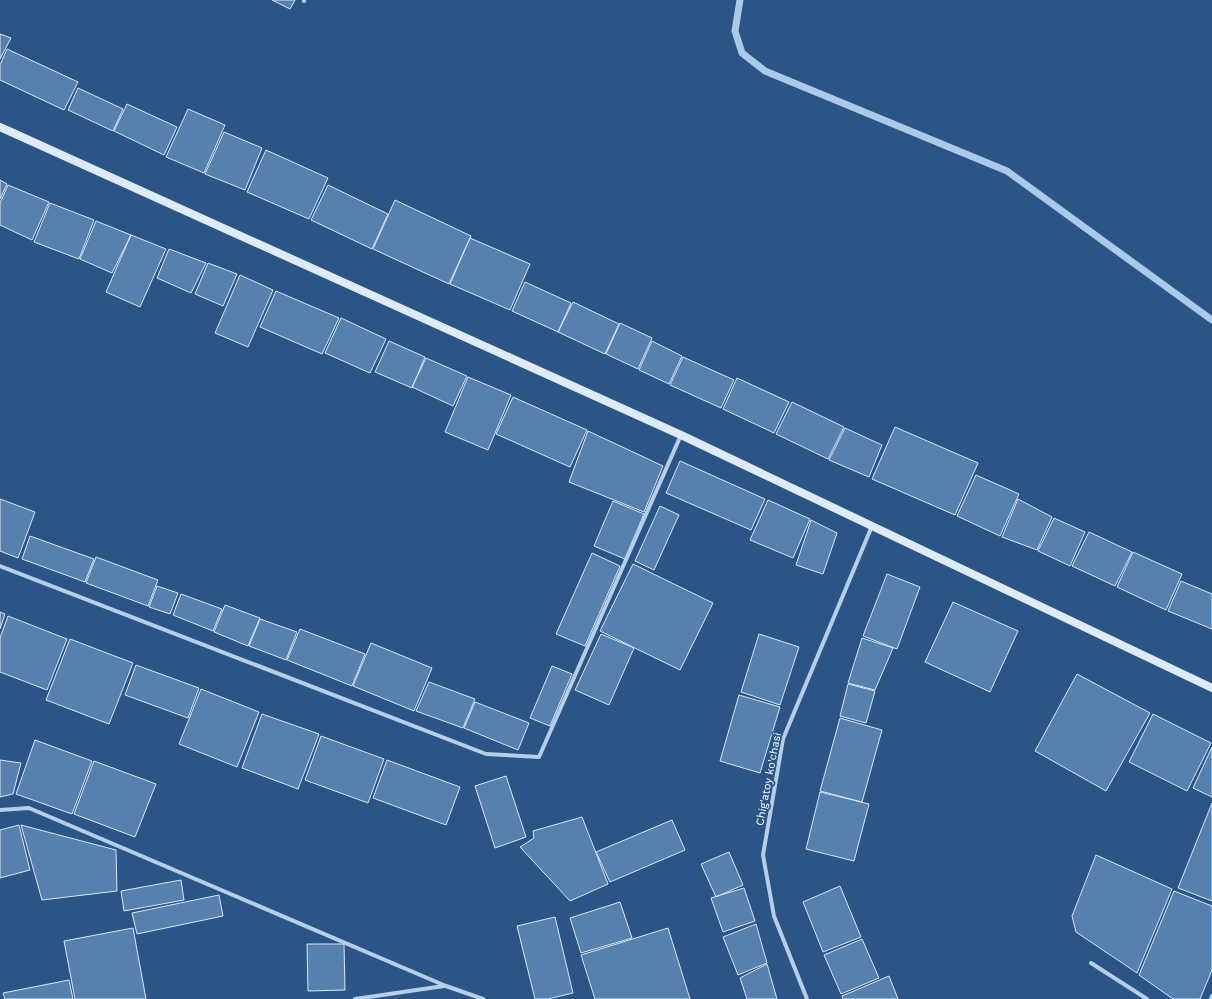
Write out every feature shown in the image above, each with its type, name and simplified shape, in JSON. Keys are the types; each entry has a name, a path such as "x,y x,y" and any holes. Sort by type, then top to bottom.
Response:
{"main road":[{"path":"0,127 681,435 873,525 1212,688"}],"street":[{"path":"0,566 486,754 538,757 681,435"},
{"name":"Chig'atoy ko'chasi","path":"806,999 774,916 763,855 783,739 873,525"},
{"path":"0,810 28,808 446,986 483,999"},
{"path":"1091,963 1147,999"},
{"path":"356,999 446,986"}],"building":[{"path":"272,0 295,0 290,9"},
{"path":"0,34 11,38 0,59"},
{"path":"7,49 78,82 64,110 0,80 0,65"},
{"path":"78,88 123,109 113,131 68,110"},
{"path":"127,104 177,127 164,155 114,131"},
{"path":"188,109 225,125 204,173 166,157"},
{"path":"224,132 262,148 245,190 205,174"},
{"path":"266,150 328,178 309,219 247,192"},
{"path":"0,180 7,184 0,199"},
{"path":"8,185 49,202 32,240 0,225 0,203"},
{"path":"328,185 388,214 372,249 311,220"},
{"path":"395,200 471,236 449,284 373,249"},
{"path":"50,203 94,220 79,259 34,242"},
{"path":"96,221 131,235 112,273 80,259"},
{"path":"131,235 166,249 140,307 106,292"},
{"path":"470,238 530,264 510,310 450,284"},
{"path":"169,249 206,263 191,293 157,278"},
{"path":"208,263 237,274 223,306 195,294"},
{"path":"240,275 273,290 248,347 215,333"},
{"path":"525,282 571,303 558,332 512,311"},
{"path":"276,291 339,318 322,354 260,327"},
{"path":"573,302 619,324 605,354 558,332"},
{"path":"341,318 386,339 370,373 325,353"},
{"path":"620,323 652,338 638,369 606,354"},
{"path":"389,341 425,357 412,388 375,372"},
{"path":"652,341 682,356 669,384 639,370"},
{"path":"683,357 734,380 721,408 670,385"},
{"path":"426,358 467,376 453,406 412,387"},
{"path":"468,377 511,395 488,450 445,432"},
{"path":"737,378 789,402 774,433 723,409"},
{"path":"513,397 587,430 570,467 496,434"},
{"path":"792,402 844,427 828,459 776,434"},
{"path":"895,427 978,463 955,515 872,479"},
{"path":"845,428 882,445 869,477 829,460"},
{"path":"588,431 663,466 644,512 569,482"},
{"path":"680,461 765,499 751,530 666,493"},
{"path":"976,475 1019,494 1000,536 957,516"},
{"path":"0,499 35,512 18,558 0,551"},
{"path":"1018,499 1052,517 1037,550 1002,537"},
{"path":"768,500 810,519 793,558 750,540"},
{"path":"613,501 644,514 625,559 594,546"},
{"path":"660,506 679,515 654,570 635,561"},
{"path":"1054,518 1085,532 1070,566 1038,551"},
{"path":"811,520 837,533 823,574 796,565"},
{"path":"1089,532 1132,552 1115,586 1072,566"},
{"path":"30,536 94,559 85,582 22,559"},
{"path":"1133,552 1182,574 1166,610 1117,587"},
{"path":"592,553 620,566 585,646 556,634"},
{"path":"96,557 158,580 148,606 86,583"},
{"path":"633,564 713,603 680,670 600,631"},
{"path":"887,574 920,587 897,649 863,636"},
{"path":"1181,581 1212,594 1212,629 1168,611"},
{"path":"157,586 178,593 170,614 149,607"},
{"path":"181,594 222,609 213,631 173,615"},
{"path":"953,602 1018,631 990,692 925,662"},
{"path":"225,605 260,618 248,646 214,632"},
{"path":"0,612 5,614 0,629"},
{"path":"8,616 67,639 47,690 0,672 0,638"},
{"path":"260,619 297,632 286,660 249,646"},
{"path":"300,629 365,654 352,686 287,660"},
{"path":"601,634 634,648 609,705 575,690"},
{"path":"759,634 799,647 780,705 741,692"},
{"path":"862,638 893,648 875,690 848,683"},
{"path":"70,639 133,663 109,724 46,700"},
{"path":"371,643 432,668 414,711 353,686"},
{"path":"136,665 199,688 188,718 125,695"},
{"path":"552,666 572,674 550,726 530,718"},
{"path":"1077,674 1150,713 1106,791 1035,751"},
{"path":"429,682 475,699 463,728 416,711"},
{"path":"848,684 875,691 866,723 840,716"},
{"path":"201,689 259,712 237,767 179,744"},
{"path":"739,695 780,707 760,773 720,761"},
{"path":"475,702 529,723 518,750 464,728"},
{"path":"262,714 319,734 298,789 242,768"},
{"path":"1153,714 1211,743 1187,791 1129,762"},
{"path":"840,718 882,730 862,802 820,791"},
{"path":"321,736 384,759 368,803 305,780"},
{"path":"35,740 92,761 72,814 16,794"},
{"path":"1212,747 1212,797 1193,788"},
{"path":"0,760 21,763 13,794 0,797"},
{"path":"387,760 460,787 446,825 373,798"},
{"path":"94,761 156,784 135,837 74,814"},
{"path":"506,776 526,837 495,848 475,786"},
{"path":"820,792 869,804 854,861 806,849"},
{"path":"1212,803 1212,901 1178,888"},
{"path":"582,817 608,884 570,901 520,847 534,838 533,831"},
{"path":"672,820 685,850 610,882 596,852"},
{"path":"19,825 30,870 0,878 0,830"},
{"path":"21,825 116,850 117,891 42,900"},
{"path":"729,852 743,885 716,897 701,864"},
{"path":"1096,855 1172,889 1137,973 1076,932 1072,916"},
{"path":"181,880 184,900 124,911 121,891"},
{"path":"840,886 861,937 823,952 803,902"},
{"path":"744,888 755,921 723,932 711,898"},
{"path":"1174,891 1212,906 1212,970 1200,999 1173,999 1139,975"},
{"path":"219,895 223,916 137,934 132,913"},
{"path":"620,902 632,938 581,953 570,918"},
{"path":"555,917 573,993 548,999 535,999 517,926"},
{"path":"756,924 767,963 738,975 723,937"},
{"path":"133,928 146,999 75,999 64,941"},
{"path":"668,928 690,999 595,999 581,955"},
{"path":"862,939 879,978 841,994 824,955"},
{"path":"307,944 344,944 345,990 308,991"},
{"path":"767,964 777,999 747,999 740,978"},
{"path":"889,976 898,999 843,999 842,996"},
{"path":"69,980 73,999 5,999 3,993"}],"waterway":[{"path":"740,0 735,31 742,53 765,71 1007,171 1212,320"}]}
